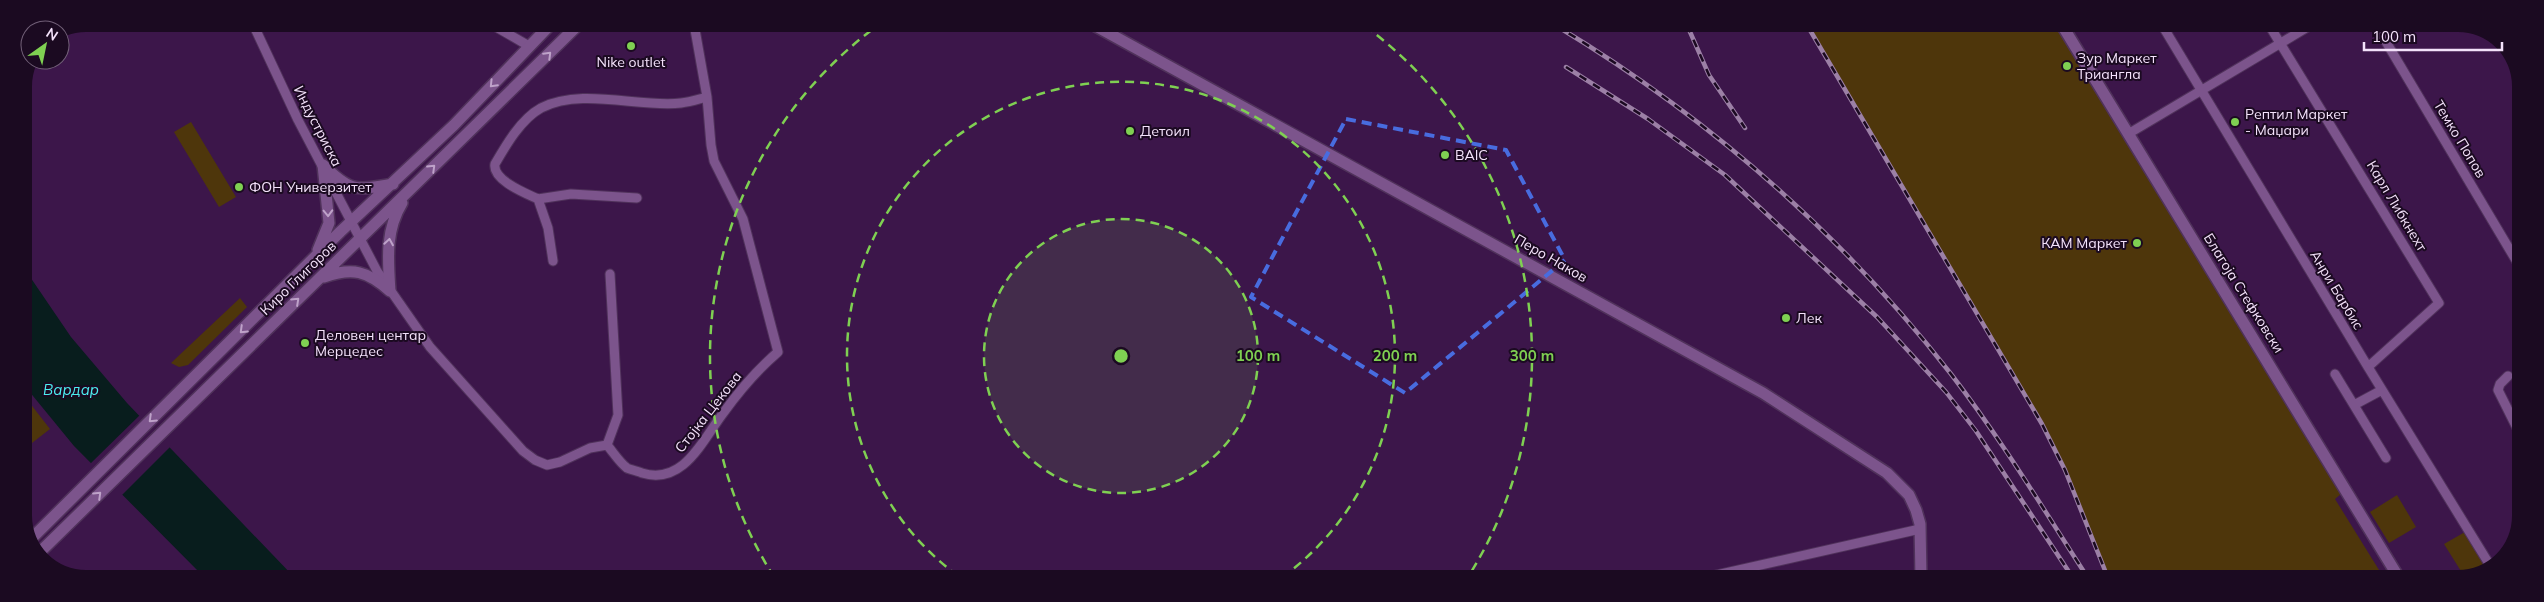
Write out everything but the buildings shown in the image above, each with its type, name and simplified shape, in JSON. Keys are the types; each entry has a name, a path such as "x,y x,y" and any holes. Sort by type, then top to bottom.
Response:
{"street":[{"name":"Индустриска","path":"257,32 298,120 323,165 360,240"},
{"path":"505,32 529,46"},
{"name":"Киро Глигоров","path":"36,534 352,222 393,184 543,32"},
{"name":"Киро Глигоров","path":"44,548 571,32"},
{"name":"Стојка Цекова","path":"606,445 627,468 653,476 668,474 685,464 702,446 723,413 750,379 778,352 743,219 714,161 707,97 695,32"},
{"name":"Перо Наков","path":"1107,32 1490,241 1791,410 1887,474 1909,496 1916,510 1920,529 1922,570"},
{"name":"Благоја Стефковски","path":"2066,32 2394,570"},
{"name":"Анри Барбис","path":"2166,32 2487,560"},
{"name":"Карл Либкнехт","path":"2273,32 2439,303 2368,367"},
{"path":"2128,134 2299,32"},
{"name":"Темко Попов","path":"2380,32 2511,253"},
{"path":"637,198 571,194 538,199 498,176 494,169 505,147 523,124 541,108 591,98 681,103 707,97"},
{"path":"323,165 336,178 359,190 393,184"},
{"path":"310,264 323,241 329,222 323,165"},
{"path":"390,291 388,251 392,221 411,188"},
{"path":"538,199 548,228 552,261"},
{"path":"360,240 390,291 410,320 458,380 523,451 535,460 547,465 560,462 590,448 606,445 618,415 610,274"},
{"path":"320,278 350,270 366,274 390,291"},
{"path":"2335,374 2386,458"},
{"path":"2508,376 2500,384 2498,390 2512,418"},
{"path":"2354,405 2382,390"},
{"path":"1738,570 1920,529"}],"highlighted area":[{"path":"1346,119 1506,150 1565,260 1405,393 1251,297"}],"shaded area":[{"path":"1811,32 2064,32 2347,489 2335,499 2379,570 2105,570 2065,470 2042,424"},
{"path":"191,122 236,197 219,207 174,132"},
{"path":"240,298 247,307 188,365 179,367 171,363"},
{"path":"33,407 50,429 33,442"},
{"path":"2397,495 2416,527 2389,543 2370,512"},
{"path":"2465,532 2484,563 2475,567 2460,570 2444,544"}],"water":[{"name":"Вардар","path":"32,280 71,337 127,403 287,570 197,570 74,446 33,396"}],"pier":[{"path":"141,414 171,446 121,496 89,465"}],"railway":[{"path":"1566,32 1666,99 1719,139 1818,226 1864,273 1909,322 1951,374 2022,475 2083,570"},
{"path":"1690,32 1709,75 1745,128"},
{"path":"1811,32 2042,424 2065,470 2105,570"},
{"path":"1566,67 1648,119 1725,175 1877,317 1946,392 1976,431 2068,570"}],"place":[{"name":"Nike outlet","path":"631,46"},
{"name":"Зур Маркет Триангла","path":"2067,66"},
{"name":"Рептил Маркет - Маџари","path":"2235,122"},
{"name":"Детоил","path":"1130,131"},
{"name":"BAIC","path":"1445,155"},
{"name":"ФОН Универзитет","path":"239,187"},
{"name":"КАМ Маркет","path":"2137,243"},
{"name":"Лек","path":"1786,318"},
{"name":"Деловен центар Мерцедес","path":"305,343"}]}
